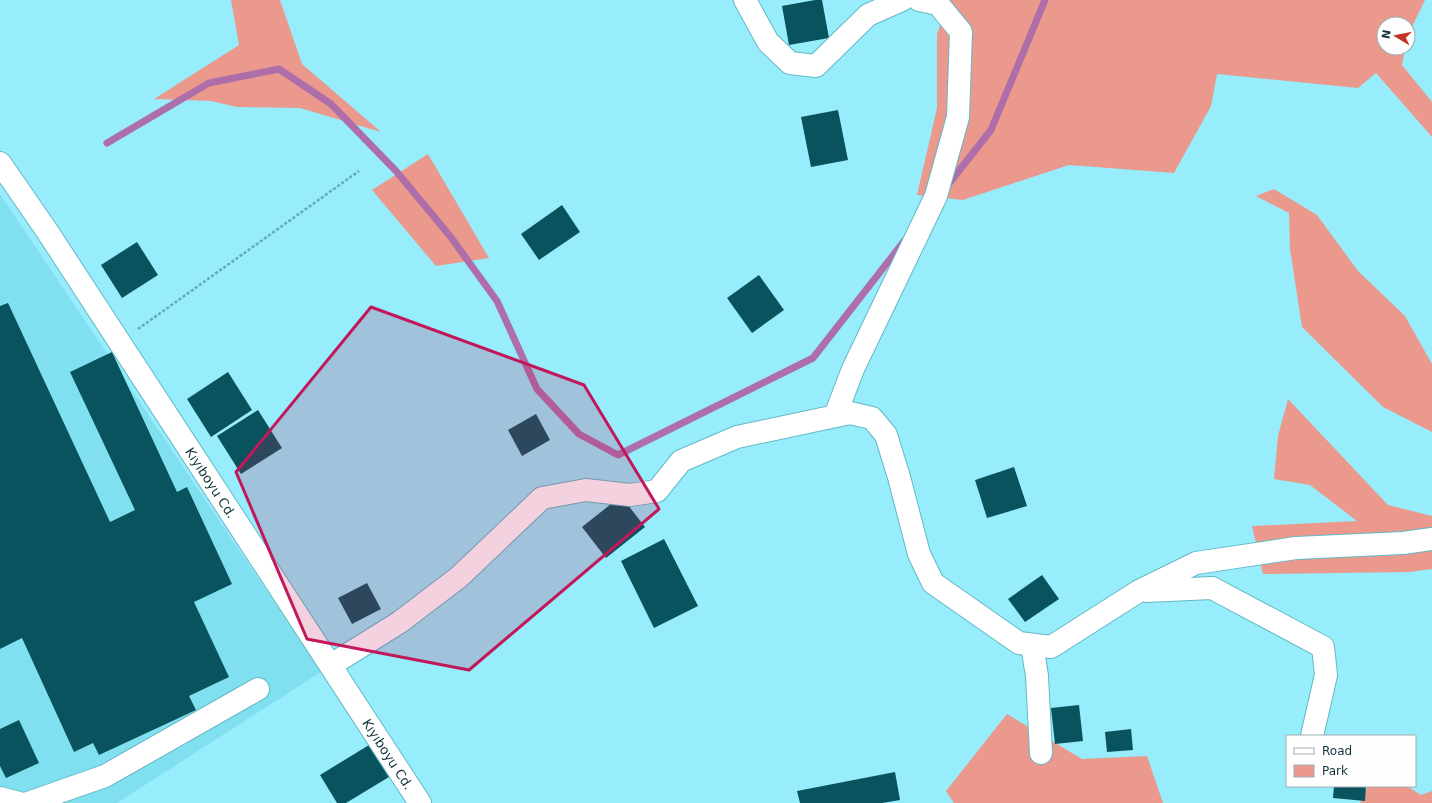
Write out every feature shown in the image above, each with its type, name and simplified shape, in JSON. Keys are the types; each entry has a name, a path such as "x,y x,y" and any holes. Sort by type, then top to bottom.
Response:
{"street":[{"path":"745,0 768,42 790,63 816,66 868,15 902,0"},
{"path":"835,416 853,369 936,196 958,117 961,32 938,4 919,0"},
{"name":"Kıyıboyu Cd.","path":"0,164 47,230 420,803"},
{"path":"331,665 400,622 459,577 542,498 586,490 630,496 657,491 681,461 736,437 850,413 872,418 886,435 899,477 919,554 933,583 1019,643 1051,647 1139,591 1196,563 1296,548 1403,543 1432,539"},
{"path":"1139,591 1212,588 1323,647 1326,675 1312,735"},
{"path":"1032,645 1037,676 1042,753"},
{"path":"28,803 105,776 258,689"},
{"path":"0,798 19,803"}],"path":[{"path":"120,342 359,171"}],"highlighted area":[{"path":"371,307 584,385 659,509 469,670 307,639 236,472"}],"shaded area":[{"path":"0,194 321,672 117,803 0,803"}],"green space":[{"path":"231,0 280,0 302,64 381,132 300,108 237,107 211,101 154,99 239,45"},
{"path":"949,0 1425,0 1416,19 1416,16 1376,16 1376,56 1404,56 1402,65 1432,102 1432,137 1376,73 1358,88 1217,74 1211,106 1174,173 1069,165 963,200 917,195 937,108 937,34"},
{"path":"428,154 489,258 436,266 372,190"},
{"path":"1274,189 1317,215 1358,271 1405,316 1432,364 1432,432 1383,407 1302,327 1290,249 1289,213 1256,196"},
{"path":"1288,399 1388,505 1432,516 1432,569 1409,572 1263,574 1252,526 1357,521 1310,485 1274,479 1278,436"},
{"path":"1007,714 1082,759 1147,756 1163,803 954,803 946,791"},
{"path":"1368,787 1409,787 1421,795 1432,791 1432,803 1360,803"}],"building":[{"path":"822,0 829,38 789,45 782,6"},
{"path":"838,110 848,160 811,167 801,117"},
{"path":"562,205 580,232 539,260 521,234"},
{"path":"137,242 158,275 122,298 101,265"},
{"path":"759,275 784,310 752,333 727,298"},
{"path":"8,303 110,522 135,510 70,372 112,352 177,492 187,487 232,584 194,602 229,677 189,696 196,710 99,755 93,743 74,752 22,638 0,649 0,306"},
{"path":"228,372 252,410 211,437 187,399"},
{"path":"258,410 282,448 241,474 217,436"},
{"path":"536,414 550,440 522,456 508,430"},
{"path":"1014,467 1027,506 987,518 975,480"},
{"path":"621,496 645,527 606,558 582,527"},
{"path":"664,539 698,606 654,628 621,561"},
{"path":"1042,575 1059,599 1025,622 1008,599"},
{"path":"367,583 381,609 352,624 338,598"},
{"path":"1079,705 1083,741 1055,744 1051,708"},
{"path":"19,720 39,763 6,778 0,766 0,729"},
{"path":"1131,729 1133,750 1107,752 1105,732"},
{"path":"369,745 389,777 346,803 337,803 320,775"},
{"path":"895,772 900,800 882,803 800,803 797,791"},
{"path":"1334,787 1366,787 1365,801 1333,798"}],"waterway":[{"path":"947,186 991,130 1045,0"},
{"path":"107,143 209,83 279,69 331,104 396,171 450,236 497,301 537,389 579,434 618,455 813,358 905,240"}]}
